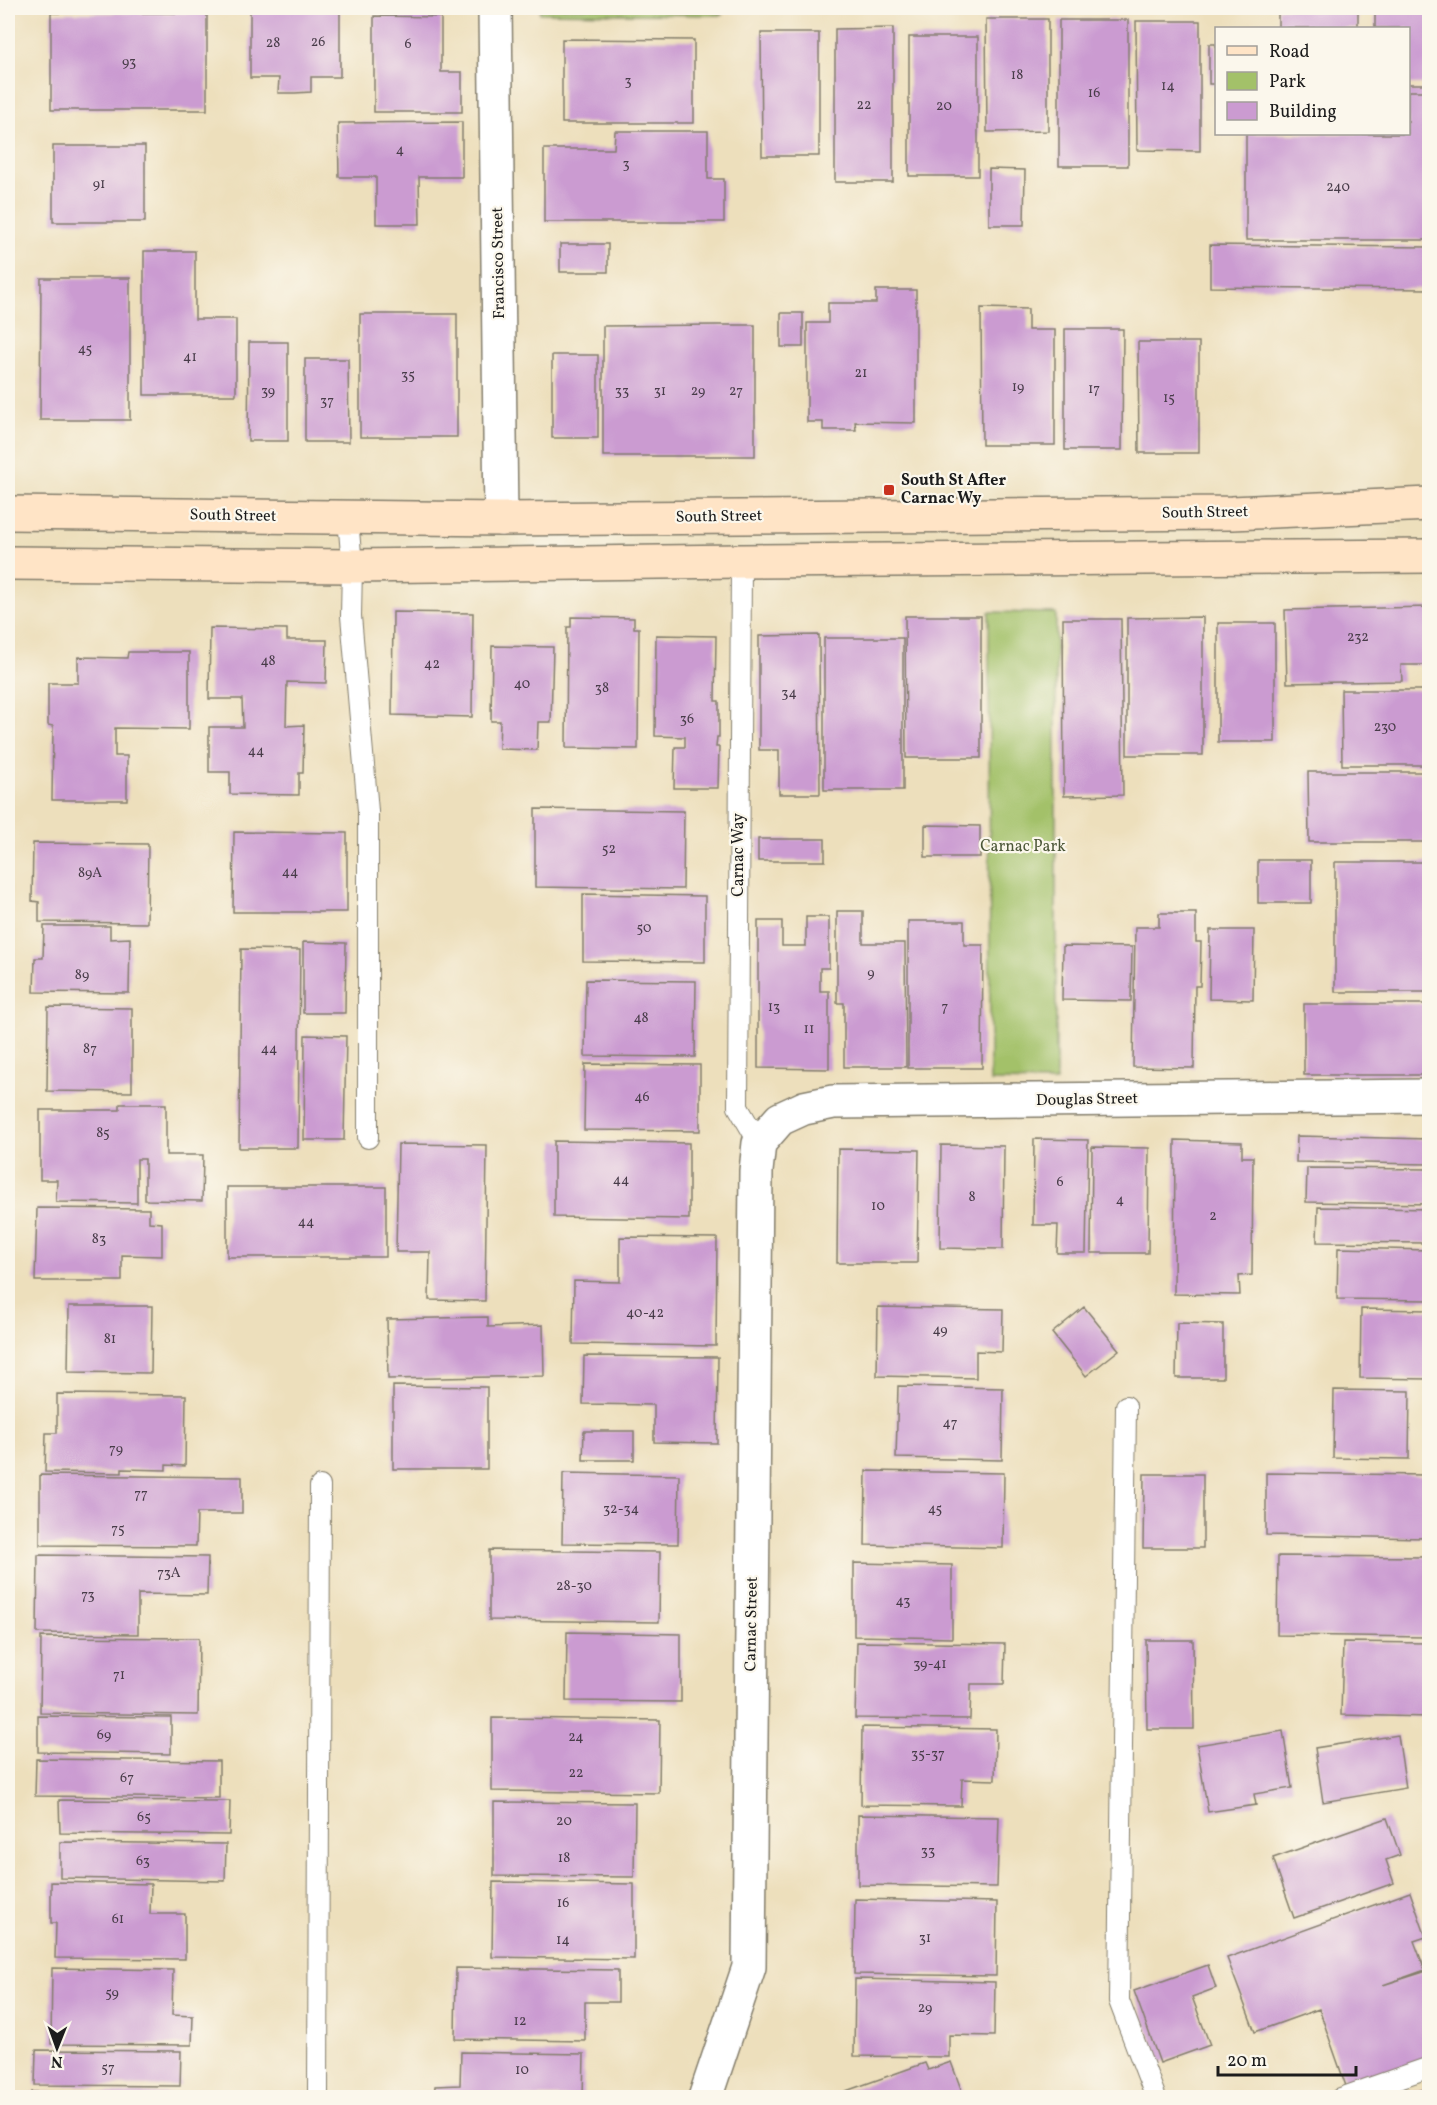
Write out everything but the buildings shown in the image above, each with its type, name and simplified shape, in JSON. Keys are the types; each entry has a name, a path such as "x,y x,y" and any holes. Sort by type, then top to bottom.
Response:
{"main road":[{"name":"South Street","path":"8,513 501,519 1232,513 1430,504"},
{"path":"8,563 352,566 1430,556"}],"street":[{"name":"Francisco Street","path":"495,8 501,519"},
{"name":"Douglas Street","path":"759,1143 780,1119 804,1108 833,1102 1430,1096"},
{"name":"Carnac Street","path":"707,2096 749,1968 756,1195 759,1143"}],"lane":[{"path":"348,518 352,566 351,616 368,811 368,1138"},
{"name":"Carnac Way","path":"741,561 738,1107 759,1143"},
{"path":"1126,1406 1119,2001 1156,2097"},
{"path":"318,2097 320,1486"},
{"path":"1341,2097 1430,2067"}],"green space":[{"path":"540,8 717,8 722,15 540,13"},
{"name":"Carnac Park","path":"989,612 1056,613 1056,1082 990,1081"}],"place":[{"name":"South St After Carnac Wy","path":"889,490"}]}
